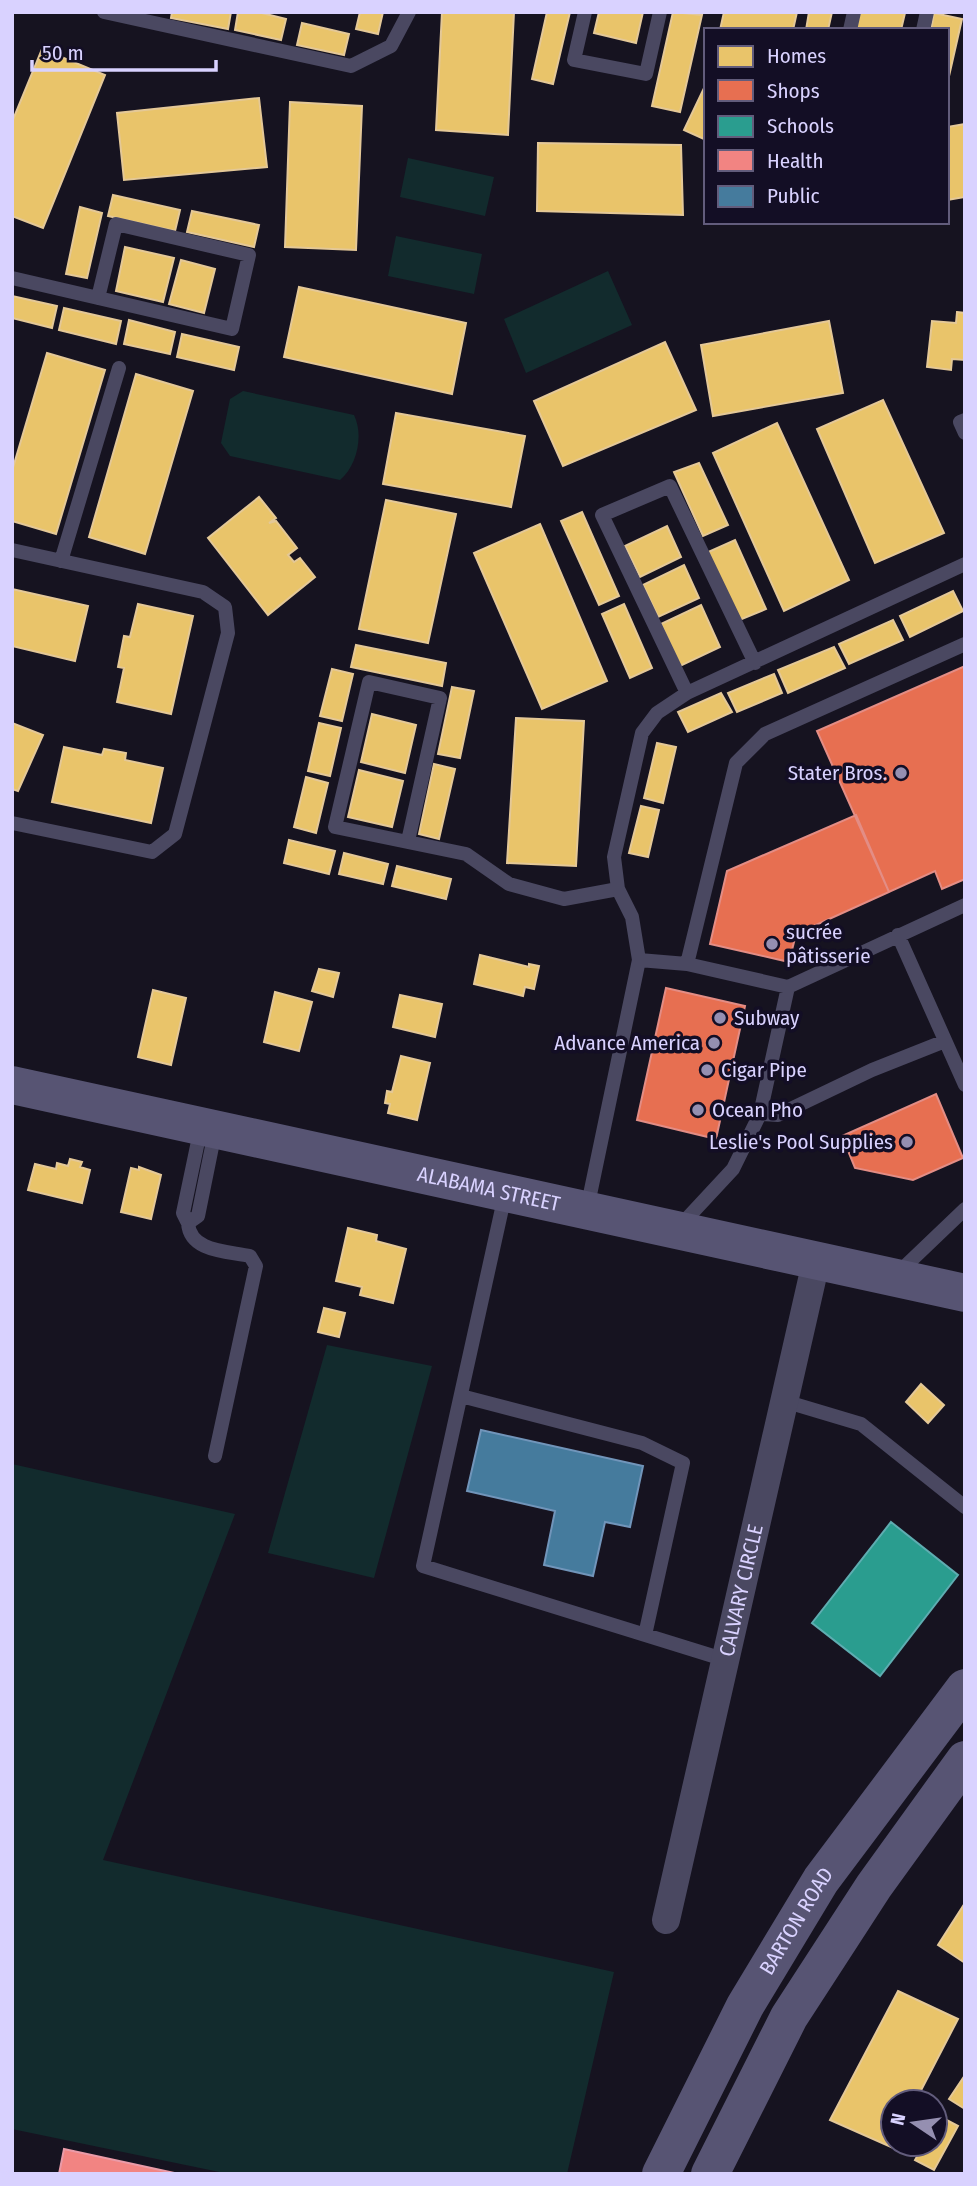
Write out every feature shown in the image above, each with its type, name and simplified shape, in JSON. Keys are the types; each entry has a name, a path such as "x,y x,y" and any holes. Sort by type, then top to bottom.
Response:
{"main road":[{"name":"ALABAMA STREET","path":"12,1085 965,1293"},
{"name":"BARTON ROAD","path":"661,2174 745,2006 821,1880 965,1688"},
{"name":"BARTON ROAD","path":"710,2174 789,2017 874,1886 965,1760"}],"street":[{"name":"CALVARY CIRCLE","path":"666,1920 816,1262"}],"lane":[{"path":"104,12 351,66 391,46 409,12"},
{"path":"585,12 574,60 646,74 660,12"},
{"path":"12,278 98,298 232,329 249,255 116,224 98,298"},
{"path":"61,561 119,368"},
{"path":"965,420 960,422 965,433"},
{"path":"687,692 602,515 670,486 755,663"},
{"path":"12,550 203,592 225,607 228,634 175,834 152,852 12,823"},
{"path":"587,1210 639,960 632,917 618,889 614,857 642,733 657,713 687,692 965,564"},
{"path":"687,964 736,763 765,734 965,644"},
{"path":"408,841 440,698 369,682 335,827 466,854 509,884 564,898 618,889"},
{"path":"639,960 687,964 788,988 965,905"},
{"path":"898,935 965,1085"},
{"path":"677,1231 733,1168 760,1114 788,988"},
{"path":"760,1114 778,1115 872,1070 945,1041"},
{"path":"209,1127 183,1213 189,1234 199,1245 250,1256 257,1266 215,1456"},
{"path":"506,1193 423,1566 726,1660"},
{"path":"894,1278 965,1209"},
{"path":"461,1396 642,1443 683,1463 645,1635"},
{"path":"785,1401 861,1424 965,1507"}],"green space":[{"path":"408,158 494,177 485,216 400,197"},
{"path":"396,236 482,254 474,294 388,276"},
{"path":"608,271 632,325 526,373 504,319"},
{"path":"243,391 354,415 358,432 357,450 346,474 340,480 230,456 221,443 230,399"},
{"path":"327,1345 432,1366 374,1578 268,1553"},
{"path":"12,1464 235,1514 103,1860 614,1972 567,2174 229,2174 12,2129"}],"building: Homes":[{"path":"172,12 231,12 228,29 171,18"},
{"path":"238,12 258,12 286,19 281,40 235,30"},
{"path":"360,12 383,12 378,34 356,29"},
{"path":"442,12 514,12 508,135 436,130"},
{"path":"547,12 570,12 553,84 532,79"},
{"path":"599,12 643,12 636,43 594,33"},
{"path":"673,12 702,15 680,112 652,106"},
{"path":"724,12 797,12 793,28 720,28"},
{"path":"809,12 832,12 828,28 806,28"},
{"path":"860,12 905,13 901,28 856,28"},
{"path":"934,13 962,19 949,76 949,28 931,28"},
{"path":"302,23 349,34 344,55 297,45"},
{"path":"42,49 105,75 43,228 12,216 12,122"},
{"path":"704,88 704,139 684,130"},
{"path":"259,98 267,167 124,180 117,113"},
{"path":"290,102 362,106 356,250 285,247"},
{"path":"965,124 965,197 949,200 949,127"},
{"path":"538,143 681,145 683,215 537,211"},
{"path":"113,195 180,210 175,231 108,216"},
{"path":"80,207 102,213 87,278 66,274"},
{"path":"192,211 259,225 254,247 187,232"},
{"path":"125,247 174,258 163,302 116,291"},
{"path":"181,260 215,269 204,313 169,304"},
{"path":"299,287 466,323 452,394 284,357"},
{"path":"12,296 57,306 52,328 12,318"},
{"path":"64,308 121,321 116,344 59,330"},
{"path":"957,312 965,313 965,360 952,359 951,370 927,367 932,321 956,323"},
{"path":"129,320 175,332 170,354 124,344"},
{"path":"829,321 843,393 713,416 701,345"},
{"path":"182,334 239,347 234,370 177,357"},
{"path":"665,342 696,410 563,466 534,401"},
{"path":"47,353 105,370 56,534 12,521 12,471"},
{"path":"136,374 193,391 145,554 89,537"},
{"path":"883,400 944,533 875,563 817,429"},
{"path":"396,413 525,436 511,507 383,484"},
{"path":"777,423 849,580 784,611 713,453"},
{"path":"699,463 728,525 703,536 674,472"},
{"path":"259,497 276,518 269,523 276,521 297,548 288,555 294,562 300,558 315,577 268,615 208,538"},
{"path":"386,500 456,514 428,643 359,629"},
{"path":"582,512 619,596 599,605 561,521"},
{"path":"540,524 607,681 542,709 474,553"},
{"path":"667,526 681,557 640,577 625,546"},
{"path":"735,540 766,609 737,621 706,553"},
{"path":"684,565 699,598 658,617 643,585"},
{"path":"12,589 88,606 75,661 12,646"},
{"path":"953,591 963,611 910,637 900,616"},
{"path":"138,604 193,616 171,714 117,702 124,668 118,667 124,636 130,637"},
{"path":"624,604 652,668 630,678 602,614"},
{"path":"701,605 720,647 680,666 661,624"},
{"path":"893,620 903,640 849,664 839,644"},
{"path":"356,645 446,663 442,686 351,667"},
{"path":"834,647 845,668 788,693 778,670"},
{"path":"332,669 353,674 342,721 320,716"},
{"path":"774,674 782,693 737,712 728,693"},
{"path":"452,687 474,691 460,758 438,754"},
{"path":"721,693 732,712 688,732 678,712"},
{"path":"372,714 416,725 405,773 361,762"},
{"path":"516,718 584,721 576,866 507,863"},
{"path":"12,723 43,735 18,791 12,789"},
{"path":"319,723 341,728 330,776 308,771"},
{"path":"657,743 676,747 663,803 644,798"},
{"path":"64,747 102,755 104,749 126,753 125,760 163,768 151,823 52,802"},
{"path":"434,764 455,769 439,839 419,834"},
{"path":"359,770 403,781 392,827 348,817"},
{"path":"306,777 328,783 316,833 294,827"},
{"path":"641,806 659,810 648,857 629,853"},
{"path":"289,840 335,851 329,874 284,863"},
{"path":"344,853 388,864 383,884 339,874"},
{"path":"397,866 451,879 446,899 392,886"},
{"path":"480,955 529,967 529,964 539,966 534,989 525,987 523,996 474,984"},
{"path":"319,969 339,973 333,997 312,991"},
{"path":"153,990 186,998 171,1065 138,1057"},
{"path":"275,992 312,1002 299,1051 264,1042"},
{"path":"400,995 442,1004 435,1037 393,1027"},
{"path":"401,1056 430,1063 417,1120 388,1113 390,1104 385,1103 387,1091 392,1092"},
{"path":"70,1159 82,1162 80,1167 90,1170 82,1203 28,1190 35,1164 56,1169 57,1163 68,1166"},
{"path":"139,1167 161,1175 151,1219 121,1212 131,1168 139,1170"},
{"path":"348,1228 377,1235 376,1241 406,1249 393,1303 360,1295 362,1287 336,1281"},
{"path":"324,1308 345,1313 339,1337 318,1332"},
{"path":"921,1384 944,1405 928,1423 906,1402"},
{"path":"965,1903 965,1963 938,1945"},
{"path":"898,1991 958,2019 922,2088 879,2088 879,2142 830,2120"},
{"path":"965,2075 965,2109 949,2099"},
{"path":"949,2121 958,2126 949,2142"},
{"path":"916,2158 941,2158 934,2170 915,2160"}],"building: Shops":[{"name":"Stater Bros.","path":"965,666 965,879 942,889 935,871 889,892 817,731"},
{"path":"856,815 889,892 796,934 789,962 710,944 727,871"},
{"path":"666,988 745,1006 716,1139 637,1120"},
{"path":"936,1094 963,1158 913,1180 855,1168 842,1136"}],"building: Schools":[{"path":"891,1522 958,1575 880,1676 812,1623"}],"building: Health":[{"path":"64,2149 179,2174 59,2174"}],"building: Public":[{"path":"481,1430 643,1466 630,1527 605,1522 593,1576 544,1565 555,1511 467,1491"}],"place":[{"name":"Stater Bros.","path":"901,773"},
{"name":"sucrée pâtisserie","path":"772,944"},
{"name":"Subway","path":"720,1018"},
{"name":"Advance America","path":"714,1043"},
{"name":"Cigar Pipe","path":"707,1070"},
{"name":"Ocean Pho","path":"698,1110"},
{"name":"Leslie's Pool Supplies","path":"907,1142"}]}
